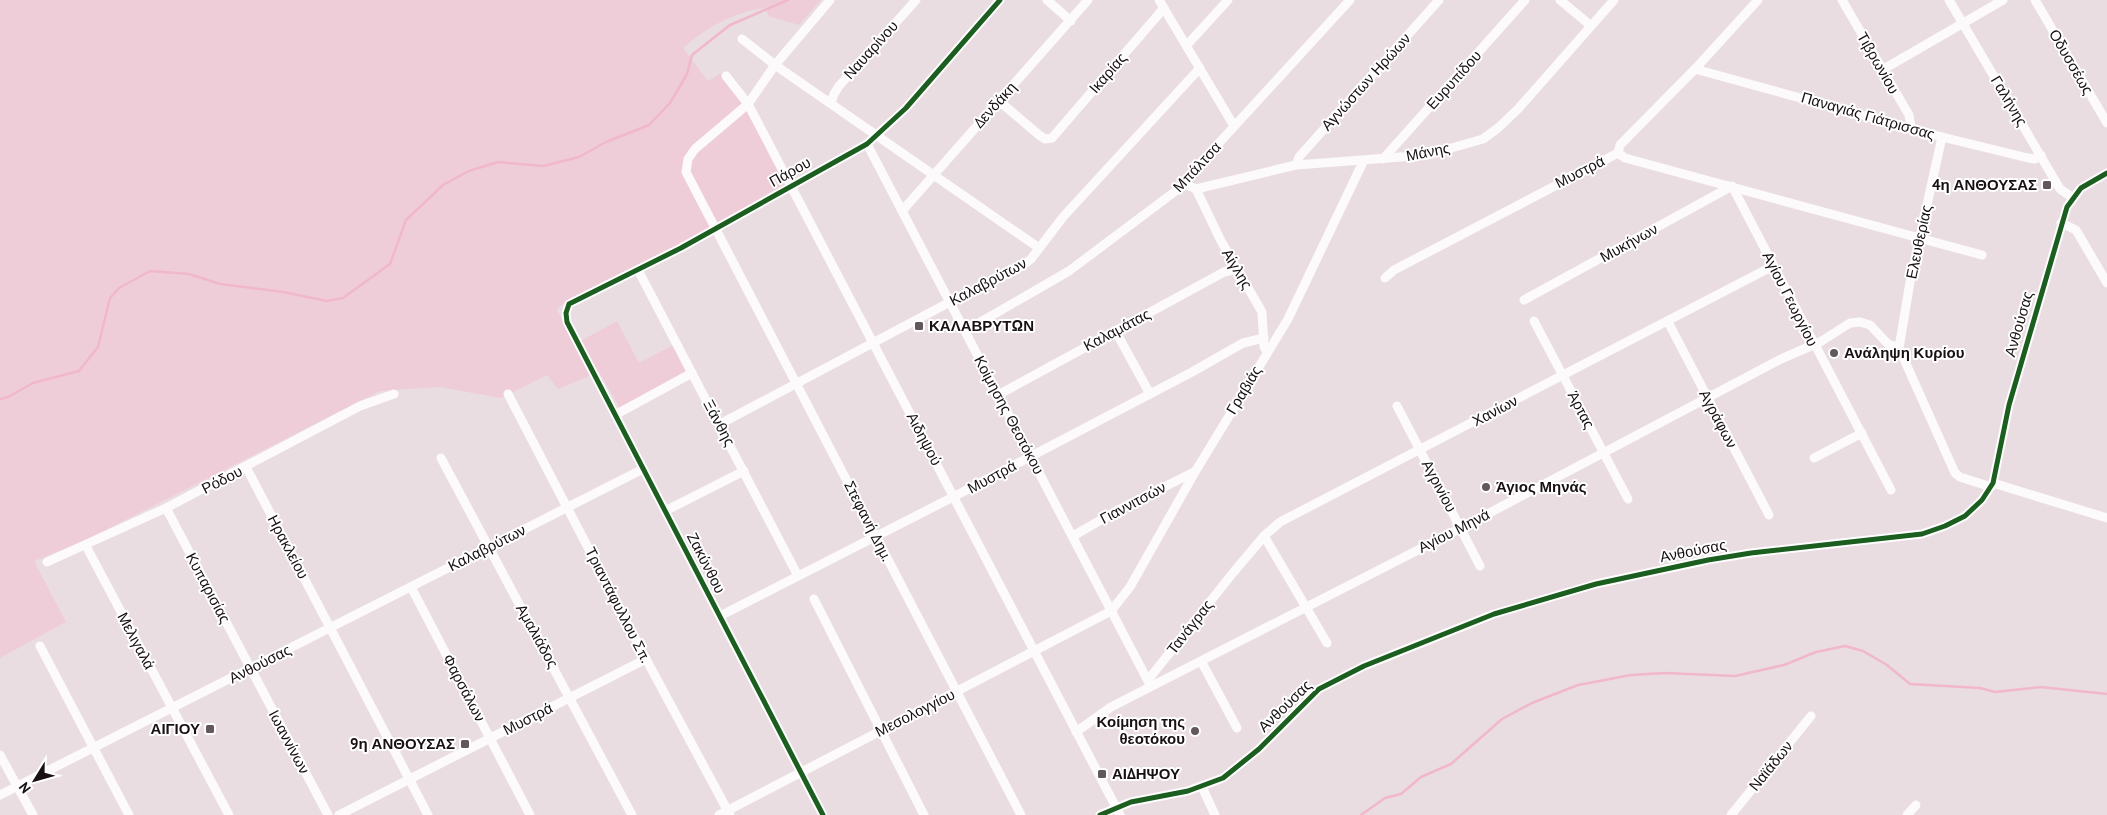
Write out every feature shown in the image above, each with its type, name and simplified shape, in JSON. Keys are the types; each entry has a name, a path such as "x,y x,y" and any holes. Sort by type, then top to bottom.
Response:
{"street":[{"path":"748,104 774,65 830,0"},
{"name":"Ναυαρίνου","path":"831,103 839,86 916,0"},
{"name":"Πάρου","path":"567,322 566,313 569,304 638,270 867,144 906,108 1000,0"},
{"path":"1047,0 1071,21"},
{"name":"Δενδάκη","path":"902,211 1088,0"},
{"path":"1187,45 1228,0"},
{"name":"Μπάλτσα","path":"966,332 1074,268 1185,184 1186,179 1350,0"},
{"name":"Αγνώστων Ηρώων","path":"1296,165 1299,157 1440,0"},
{"name":"Ευρυπίδου","path":"1383,159 1525,0"},
{"path":"1560,0 1590,25"},
{"name":"Μάνης","path":"1196,189 1296,165 1363,162 1441,152 1483,138 1498,128 1518,110 1590,25 1614,0"},
{"name":"Μυστρά","path":"1385,278 1394,270 1500,213 1618,153 1620,146 1695,69 1758,0"},
{"name":"Τιβρωνίου","path":"1842,0 1909,115 1911,127"},
{"name":"Γαλήνης","path":"1949,0 2060,189 2073,198"},
{"path":"1882,70 2003,0"},
{"name":"Οδυσσέως","path":"2035,0 2107,123"},
{"path":"1162,4 1234,126"},
{"name":"Ικαρίας","path":"999,101 1039,135 1045,139 1052,138 1162,4"},
{"path":"742,39 774,65 1039,248"},
{"name":"Καλαβρύτων","path":"720,424 1022,266 1063,217 1200,68"},
{"name":"Παναγιάς Γιάτρισσας","path":"1695,69 1942,137 2028,158 2034,159 2041,156"},
{"name":"Αιδηψού","path":"726,76 748,104 955,496 1117,811"},
{"name":"Στεφανή Δημ.","path":"748,104 700,144 688,159 686,172 1021,815"},
{"name":"Ελευθερίας","path":"1899,348 1942,137"},
{"name":"Κοίμησης Θεοτόκου","path":"867,144 1149,683"},
{"path":"1618,153 1625,158 1982,255"},
{"name":"Γραβιάς","path":"1111,611 1130,587 1195,472 1288,319 1363,162"},
{"name":"Ανθούσας","path":"1100,815 1117,811 1151,797 1202,787 1223,778 1240,766 1319,689 1364,666 1462,626 1562,593 1673,567 1751,553 1922,534 1945,526 1965,516 1982,500 1992,485 2007,412 2067,207 2088,183 2107,173"},
{"path":"1185,184 1196,189"},
{"name":"Αγίου Γεωργίου","path":"1732,186 1891,490"},
{"name":"Μυκήνων","path":"1524,300 1732,186"},
{"name":"Αίγλης","path":"1196,189 1221,242 1262,312 1267,352"},
{"path":"2061,223 2076,230 2107,283"},
{"name":"Χανίων","path":"1232,574 1264,536 1280,522 1420,451 1773,266"},
{"name":"Καλαμάτας","path":"998,395 1224,272 1238,269"},
{"name":"Ξάνθης","path":"638,270 798,576"},
{"name":"Άρτας","path":"1534,321 1628,498"},
{"name":"Ζακύνθου","path":"567,322 823,815"},
{"name":"Αγράφων","path":"1668,322 1769,516"},
{"name":"Αγίου Μηνά","path":"1076,732 1149,683 1201,661 1306,608 1791,354 1814,345 1850,323 1865,322 1874,328 1888,344 1899,348"},
{"path":"1116,332 1150,394"},
{"name":"Μυστρά","path":"720,616 1150,394 1243,342 1264,338"},
{"path":"1899,348 1955,473 1960,477 2107,518"},
{"path":"615,415 692,373"},
{"name":"Ρόδου","path":"47,562 86,546 166,508 360,406 394,394"},
{"name":"Τριαντάφυλλου Σπ.","path":"508,394 646,660 729,813"},
{"name":"Αγρινίου","path":"1397,406 1480,566"},
{"path":"1814,458 1862,434"},
{"name":"Αμαλιάδος","path":"441,458 571,697 632,815"},
{"name":"Ηρακλείου","path":"246,467 330,627"},
{"name":"Καλαβρύτων","path":"330,627 643,469"},
{"path":"665,511 744,471"},
{"name":"Γιαννιτσών","path":"1072,536 1124,507 1195,472"},
{"name":"Κυπαρισίας","path":"166,508 250,669"},
{"path":"1264,536 1326,643"},
{"name":"Μελιγαλά","path":"86,546 229,815"},
{"name":"Τανάγρας","path":"1149,683 1232,574"},
{"name":"Φαρσάλων","path":"411,587 530,815"},
{"path":"814,599 924,815"},
{"name":"Μεσολογγίου","path":"719,815 729,813 801,772 1111,611"},
{"path":"330,627 428,815"},
{"name":"Ανθούσας","path":"0,795 330,627"},
{"path":"40,646 129,815"},
{"name":"Μυστρά","path":"340,815 646,660"},
{"path":"1201,661 1237,728"},
{"name":"Ιωαννίνων","path":"250,669 328,815"},
{"name":"Ναϊάδων","path":"1731,815 1811,716"},
{"path":"0,755 32,815"},
{"path":"1202,787 1215,815"},
{"path":"1907,815 1916,805"}],"shaded area":[{"path":"0,0 821,0 799,25 768,16 766,8 754,10 732,17 711,27 683,48 708,81 721,73 742,102 785,184 676,248 560,306 557,310 575,344 617,321 639,363 675,344 690,371 620,408 599,372 558,389 547,375 501,398 439,387 380,391 84,541 34,561 66,622 0,658"}],"waterway":[{"path":"0,399 8,397 33,383 79,371 98,347 110,298 119,288 150,271 189,274 220,284 283,292 327,301 343,298 390,264 406,220 443,185 469,171 498,162 543,166 579,157 606,142 649,125 670,103 687,74 692,55 730,25 788,0"},
{"path":"1361,815 1385,798 1401,794 1421,777 1451,764 1502,719 1532,703 1578,685 1631,675 1665,673 1735,676 1784,665 1816,652 1845,646 1863,651 1887,665 1910,684 1980,688 1995,692 2041,687 2107,694"}],"cycle path":[{"path":"823,815 567,322 566,313 569,304 681,248 867,144 906,108 1000,0"},
{"path":"1100,815 1131,802 1188,791 1223,778 1259,749 1319,689 1364,666 1494,614 1596,584 1708,560 1751,553 1922,534 1945,526 1965,516 1982,500 1993,483 2009,405 2067,207 2081,188 2107,173"}],"place":[{"name":"4η ΑΝΘΟΥΣΑΣ","path":"2047,185"},
{"name":"ΚΑΛΑΒΡΥΤΩΝ","path":"919,326"},
{"name":"Ανάληψη Κυρίου","path":"1834,353"},
{"name":"Άγιος Μηνάς","path":"1486,487"},
{"name":"ΑΙΓΙΟΥ","path":"210,729"},
{"name":"Κοίμηση της θεοτόκου","path":"1195,731"},
{"name":"9η ΑΝΘΟΥΣΑΣ","path":"465,744"},
{"name":"ΑΙΔΗΨΟΥ","path":"1102,774"}]}
